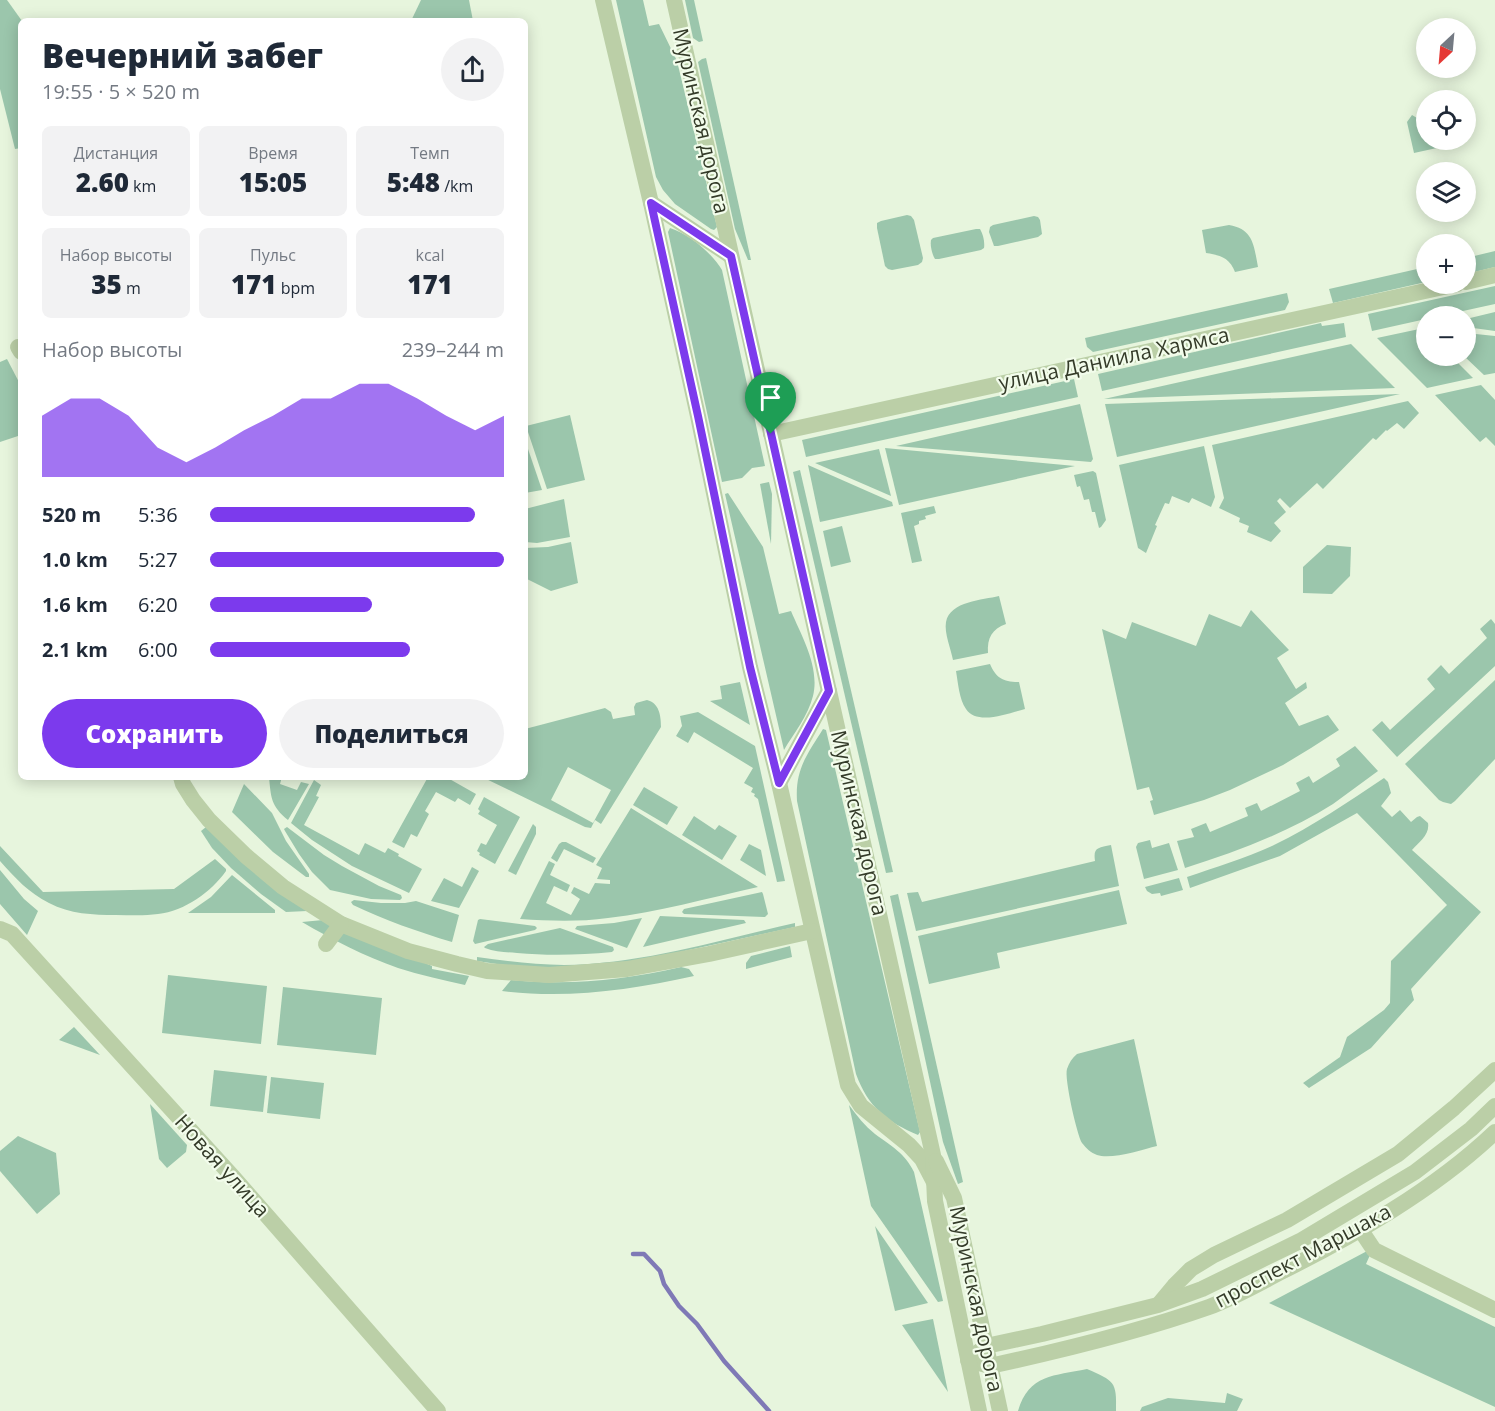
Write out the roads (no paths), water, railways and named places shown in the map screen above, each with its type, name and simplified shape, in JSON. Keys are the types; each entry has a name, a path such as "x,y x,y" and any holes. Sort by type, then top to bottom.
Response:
{"street":[{"path":"603,0 698,416 750,667 848,1085 861,1106 909,1145 922,1159 934,1182"},
{"name":"Муринская дорога","path":"674,0 933,1155 935,1201 979,1411"},
{"path":"651,203 731,256"},
{"path":"1476,280 1495,275"},
{"name":"улица Даниила Хармса","path":"771,434 1416,293"},
{"path":"779,783 829,691"},
{"path":"182,780 193,800 209,820 246,856 283,886 341,924 434,959 488,971 549,975 627,969 709,954 812,931"},
{"path":"326,944 341,924"},
{"name":"Новая улица","path":"0,929 12,934 233,1177 438,1411"},
{"path":"1158,1305 1191,1269 1206,1259 1287,1220 1398,1154 1454,1108 1495,1070"},
{"name":"проспект Маршака","path":"968,1360 986,1346 1158,1305 1202,1289 1300,1240 1415,1172 1471,1129 1495,1106"},
{"name":"проспект Маршака","path":"968,1360 990,1366 1116,1337 1211,1306 1305,1260 1360,1229 1420,1192 1482,1145 1495,1132"},
{"name":"Муринская дорога","path":"933,1155 954,1198 1000,1411"},
{"path":"1360,1229 1374,1250 1495,1310"}],"waterway":[{"path":"633,1254 644,1254 660,1271 664,1284 679,1306 697,1324 724,1361 769,1411"}]}
